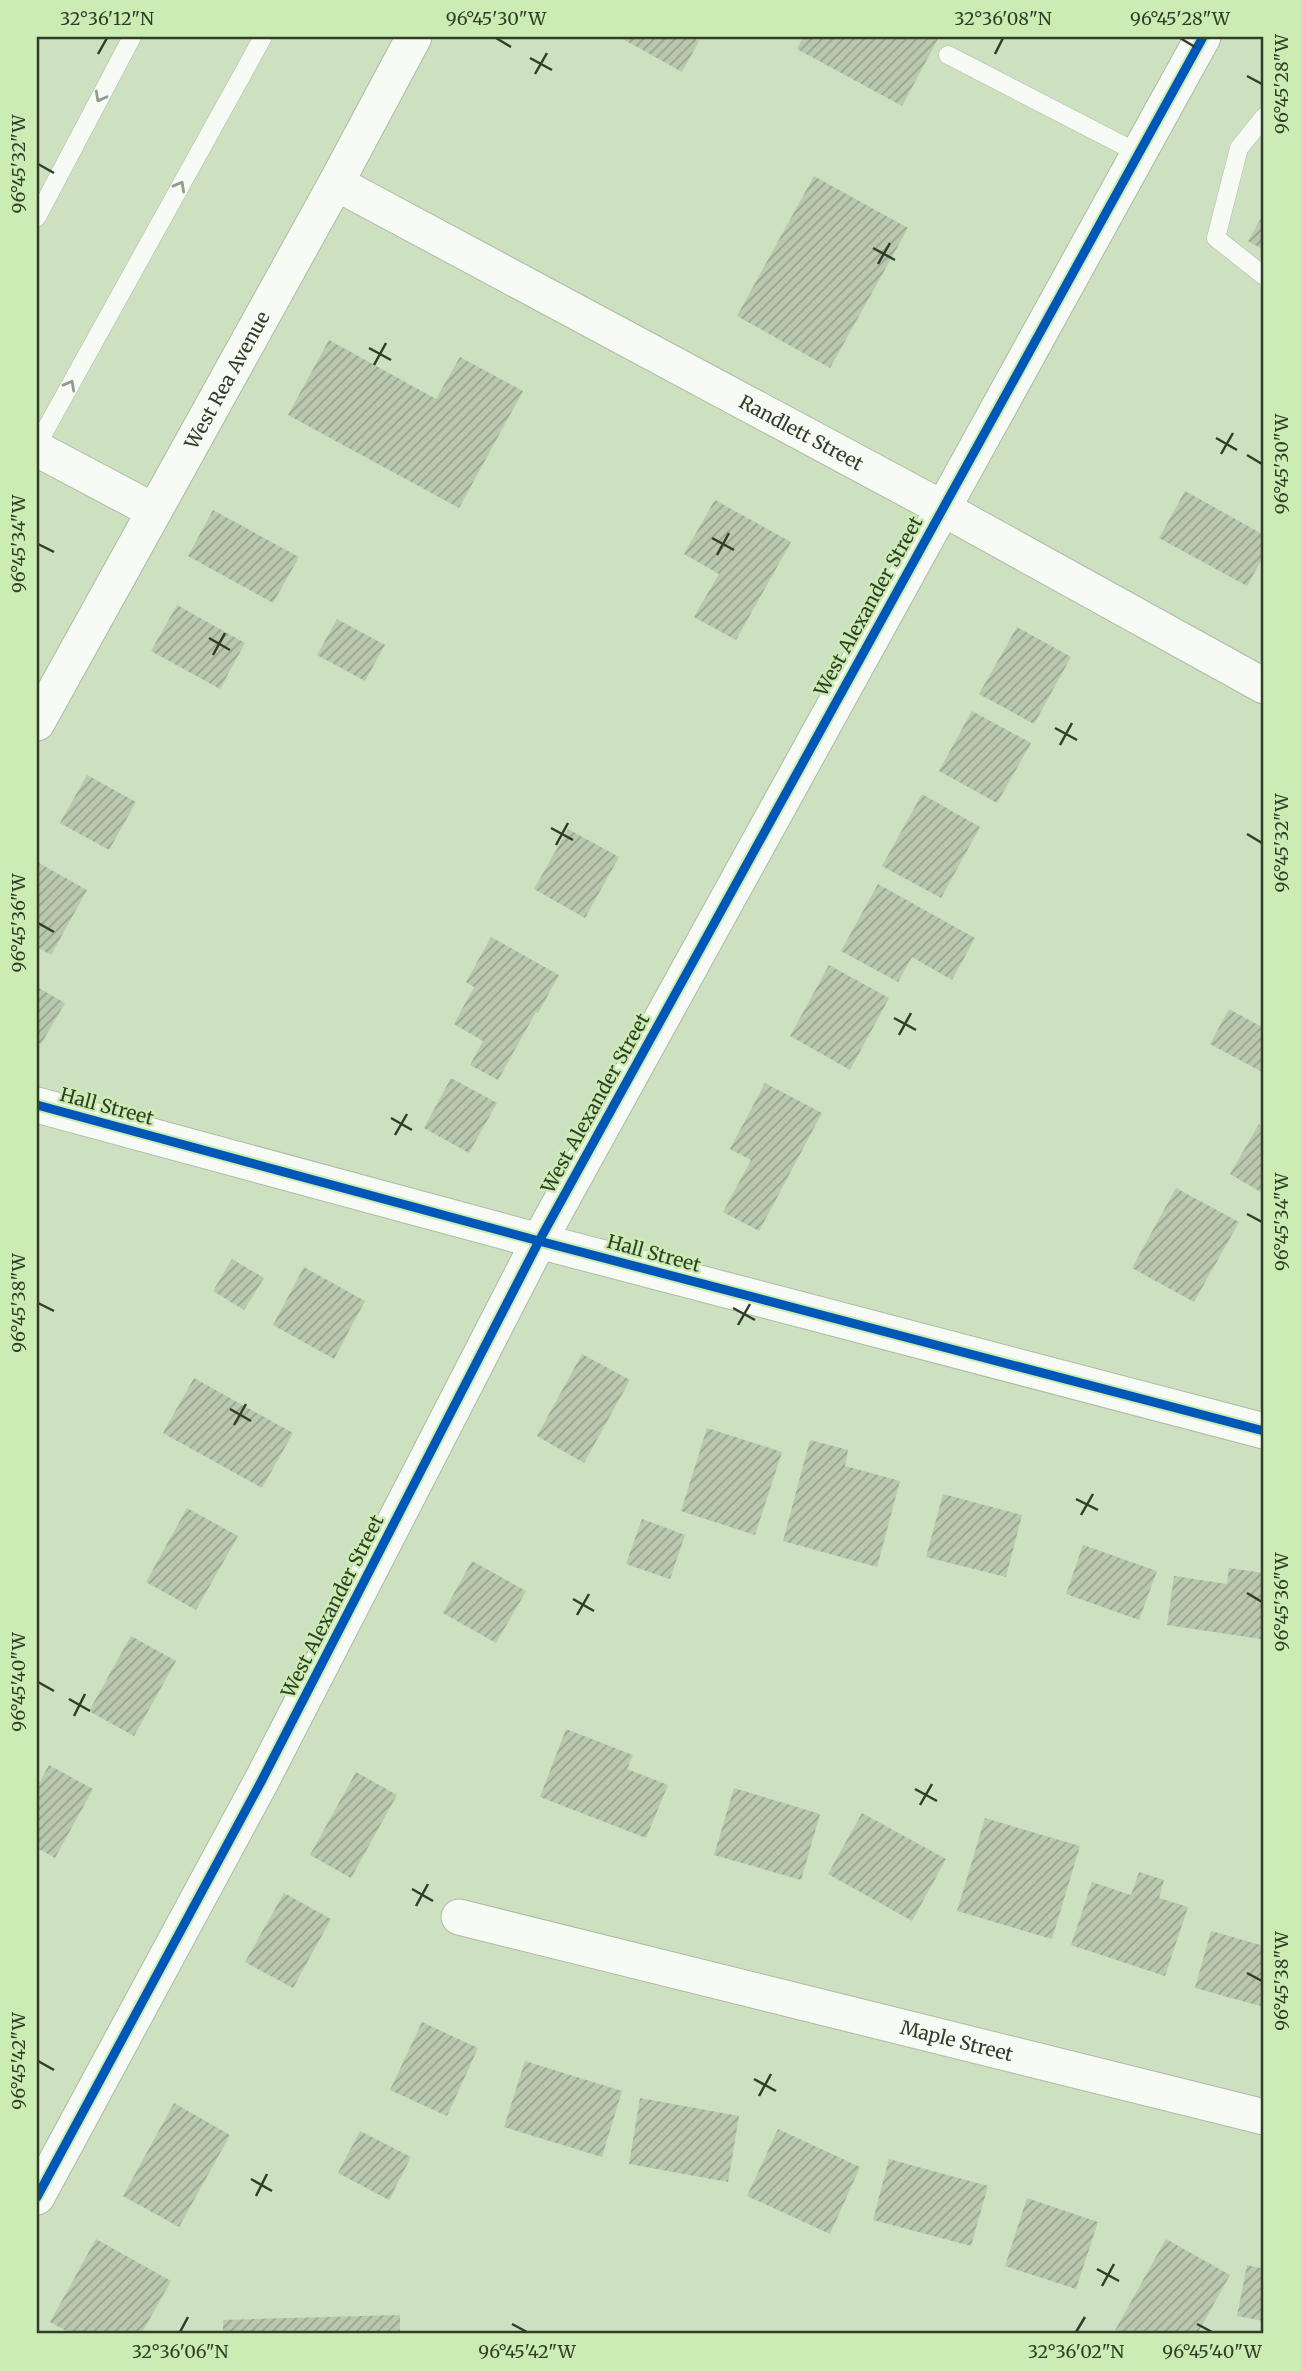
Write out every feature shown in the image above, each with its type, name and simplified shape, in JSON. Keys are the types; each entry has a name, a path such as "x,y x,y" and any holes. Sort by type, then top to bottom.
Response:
{"street":[{"name":"West Rea Avenue","path":"37,723 414,37"},
{"name":"West Alexander Street","path":"37,2197 262,1780 539,1241 1203,37"},
{"name":"Randlett Street","path":"336,183 942,508 1264,686"},
{"path":"37,447 154,511"},
{"name":"Hall Street","path":"37,1105 539,1241 1259,1419"},
{"name":"Maple Street","path":"459,1917 1264,2117"}],"lane":[{"path":"37,217 132,37"},
{"path":"37,447 263,37"},
{"path":"948,55 1138,153"},
{"path":"1264,117 1238,148 1216,238 1264,276"}],"building":[{"path":"619,37 691,37 699,41 682,72"},
{"path":"803,37 939,37 902,106 797,49"},
{"path":"814,176 908,228 830,368 737,316"},
{"path":"1264,213 1264,250 1248,241"},
{"path":"329,340 436,399 460,357 523,391 459,508 288,415"},
{"path":"1185,491 1264,535 1264,555 1247,586 1159,538"},
{"path":"715,500 791,542 736,640 694,617 719,574 684,554"},
{"path":"213,510 299,557 273,603 188,556"},
{"path":"177,605 245,643 220,689 151,651"},
{"path":"337,619 385,645 365,681 317,655"},
{"path":"1017,627 1071,657 1034,724 979,694"},
{"path":"972,711 1031,743 997,803 939,771"},
{"path":"87,775 136,802 109,850 60,823"},
{"path":"922,794 980,827 941,898 882,866"},
{"path":"568,829 619,857 585,918 534,889"},
{"path":"37,862 87,890 51,955 37,947"},
{"path":"878,884 975,938 952,980 912,957 898,982 841,951"},
{"path":"491,937 559,975 498,1080 470,1065 483,1041 454,1024 474,987 466,982"},
{"path":"829,965 889,998 850,1070 790,1036"},
{"path":"37,987 65,1003 41,1044 37,1042"},
{"path":"1229,1009 1260,1026 1264,1019 1264,1073 1210,1044"},
{"path":"451,1078 497,1103 469,1153 424,1128"},
{"path":"765,1083 822,1113 759,1231 723,1212 751,1160 730,1149"},
{"path":"1259,1124 1264,1128 1264,1194 1230,1174"},
{"path":"1176,1188 1239,1222 1194,1302 1132,1268"},
{"path":"232,1259 264,1278 244,1310 213,1291"},
{"path":"304,1267 365,1301 334,1359 273,1325"},
{"path":"582,1354 630,1380 584,1463 537,1436"},
{"path":"194,1378 293,1433 262,1488 163,1433"},
{"path":"707,1428 782,1452 755,1535 681,1511"},
{"path":"810,1440 848,1450 845,1466 900,1481 877,1567 783,1541"},
{"path":"943,1494 1022,1515 1006,1577 926,1557"},
{"path":"187,1508 238,1536 196,1610 146,1582"},
{"path":"642,1519 685,1535 670,1579 626,1564"},
{"path":"1083,1545 1157,1571 1139,1620 1066,1594"},
{"path":"472,1561 526,1591 496,1643 443,1613"},
{"path":"1229,1568 1264,1573 1261,1639 1167,1625 1174,1576 1227,1584"},
{"path":"131,1636 176,1661 134,1736 89,1711"},
{"path":"566,1729 633,1755 627,1769 668,1785 646,1838 540,1797"},
{"path":"49,1765 93,1789 55,1858 37,1848 37,1787"},
{"path":"356,1772 397,1795 351,1878 310,1855"},
{"path":"734,1788 820,1814 801,1880 714,1855"},
{"path":"862,1813 946,1859 912,1921 828,1874"},
{"path":"985,1818 1080,1846 1052,1939 957,1911"},
{"path":"1139,1872 1164,1880 1159,1898 1188,1907 1165,1976 1071,1945 1092,1882 1131,1895"},
{"path":"284,1893 331,1919 293,1988 245,1962"},
{"path":"1211,1931 1264,1946 1264,2007 1195,1988"},
{"path":"422,2022 478,2048 447,2116 390,2090"},
{"path":"525,2061 622,2091 602,2157 504,2127"},
{"path":"640,2098 739,2116 728,2182 629,2164"},
{"path":"174,2103 230,2135 179,2227 123,2196"},
{"path":"778,2129 860,2167 830,2234 747,2196"},
{"path":"360,2131 411,2157 389,2200 338,2173"},
{"path":"889,2159 988,2186 971,2246 873,2220"},
{"path":"1027,2198 1098,2222 1076,2289 1005,2266"},
{"path":"96,2239 171,2281 141,2334 72,2334 50,2322"},
{"path":"1166,2239 1230,2275 1197,2334 1113,2334"},
{"path":"1247,2265 1264,2269 1264,2321 1237,2316"},
{"path":"400,2315 400,2334 223,2334 223,2320"}],"cycle path":[{"path":"37,2197 262,1780 539,1241 1203,37"},
{"path":"37,1105 539,1241 1264,1431"}]}
